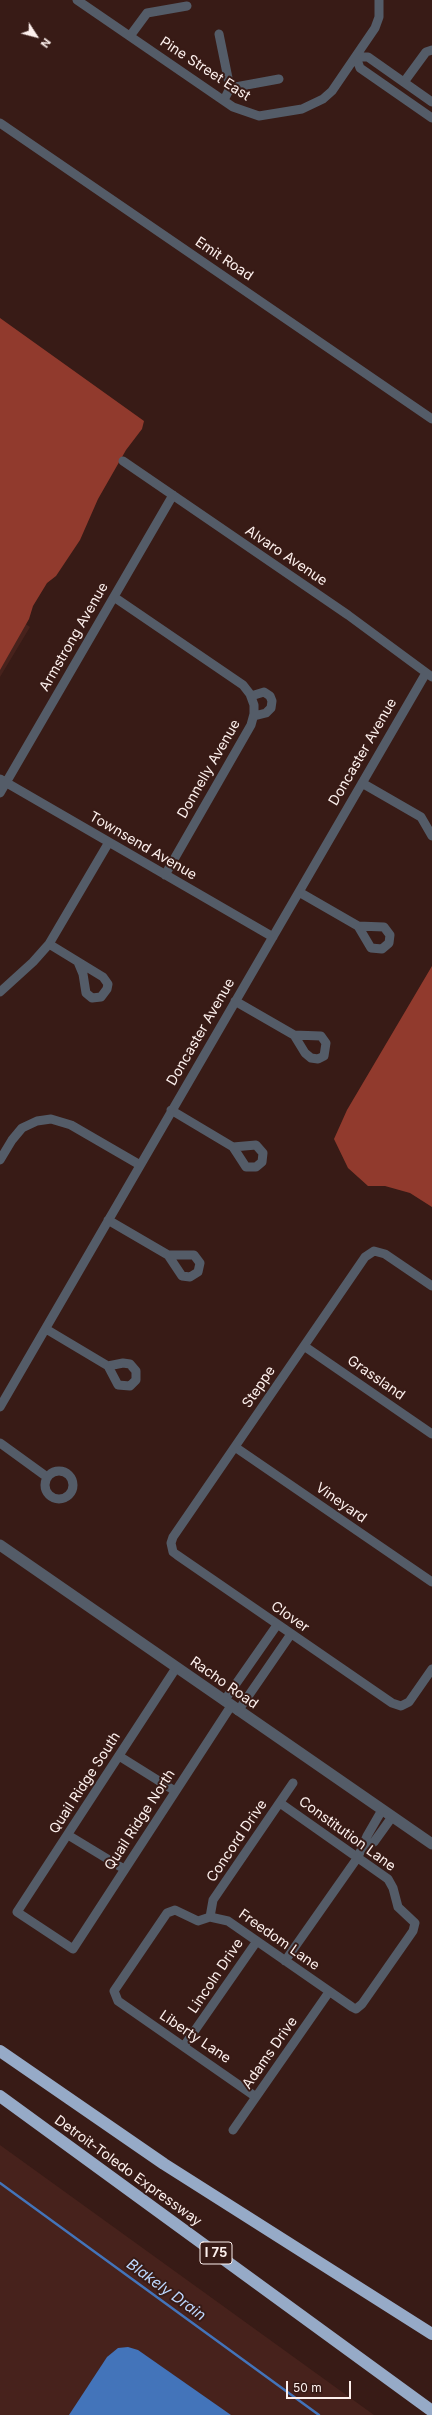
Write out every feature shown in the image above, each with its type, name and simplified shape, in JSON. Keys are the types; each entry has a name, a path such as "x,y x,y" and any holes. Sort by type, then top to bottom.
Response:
{"highway":[{"name":"Detroit-Toledo Expressway","path":"0,2051 164,2164 432,2334"},
{"name":"Detroit-Toledo Expressway","path":"0,2096 432,2411"}],"street":[{"name":"Pine Street East","path":"77,0 224,100 242,111 260,116 309,107 323,99 332,90 376,28 379,17 379,0"},
{"path":"130,36 147,13 187,6"},
{"path":"219,34 230,88 224,100"},
{"path":"404,82 426,52 432,50"},
{"path":"432,102 368,57 356,57 360,68 432,118"},
{"path":"230,88 279,79"},
{"path":"409,102 417,91"},
{"name":"Emit Road","path":"0,123 432,419"},
{"name":"Alvaro Avenue","path":"123,461 348,615 429,675"},
{"name":"Armstrong Avenue","path":"0,793 3,780 114,597 173,495"},
{"path":"114,597 243,685 251,696 264,692 270,696 272,701 268,711 254,716"},
{"name":"Doncaster Avenue","path":"0,1407 362,783 429,675"},
{"name":"Donnelly Avenue","path":"164,875 251,725 254,716 254,705 251,696"},
{"name":"Townsend Avenue","path":"3,780 272,937"},
{"path":"362,783 421,817 432,818"},
{"path":"421,817 432,836"},
{"path":"0,992 33,962 49,944 108,842"},
{"path":"299,892 358,926"},
{"path":"49,944 78,962"},
{"path":"235,1001 294,1035"},
{"path":"171,1110 233,1147"},
{"path":"0,1160 12,1140 22,1128 37,1121 51,1119 70,1125 140,1164"},
{"path":"108,1220 168,1254"},
{"name":"Steppe","path":"171,1543 173,1537 365,1257 374,1251 385,1254 432,1286"},
{"path":"46,1329 108,1366"},
{"name":"Grassland","path":"304,1346 432,1434"},
{"path":"0,1443 47,1477"},
{"name":"Vineyard","path":"235,1447 432,1582"},
{"name":"Clover","path":"171,1543 173,1552 177,1556 392,1703 401,1706 411,1700 432,1669"},
{"name":"Racho Road","path":"0,1545 432,1844"},
{"path":"231,1706 277,1625"},
{"path":"231,1706 291,1634"},
{"name":"Quail Ridge South","path":"73,1949 17,1912 176,1668"},
{"name":"Quail Ridge North","path":"73,1949 231,1706"},
{"path":"119,1756 175,1792"},
{"name":"Concord Drive","path":"210,1917 213,1900 293,1783"},
{"name":"Constitution Lane","path":"280,1803 358,1857 392,1884 398,1907 415,1923 413,1931 367,1998"},
{"path":"285,1961 358,1857 367,1836 382,1810"},
{"path":"363,1847 374,1842 392,1817"},
{"path":"68,1835 124,1869"},
{"name":"Freedom Lane","path":"118,2001 114,1995 116,1987 167,1913 175,1910 198,1921 210,1917 228,1921 329,1992 356,2008 367,1998"},
{"name":"Lincoln Drive","path":"184,2046 256,1941"},
{"name":"Adams Drive","path":"233,2130 329,1992"},
{"name":"Liberty Lane","path":"118,2001 256,2096"}],"shaded area":[{"path":"0,318 144,421 142,429 126,450 98,499 80,540 56,576 47,583 33,606 29,619 0,670"},
{"path":"0,606 30,627 0,677"},
{"path":"432,966 432,1207 410,1193 385,1186 368,1186 348,1168 334,1139 347,1110"},
{"path":"0,2145 374,2415 0,2415"}],"water":[{"path":"128,2347 138,2350 231,2415 69,2415 107,2357 118,2348"}],"waterway":[{"name":"Blakely Drain","path":"0,2183 319,2415"}]}
